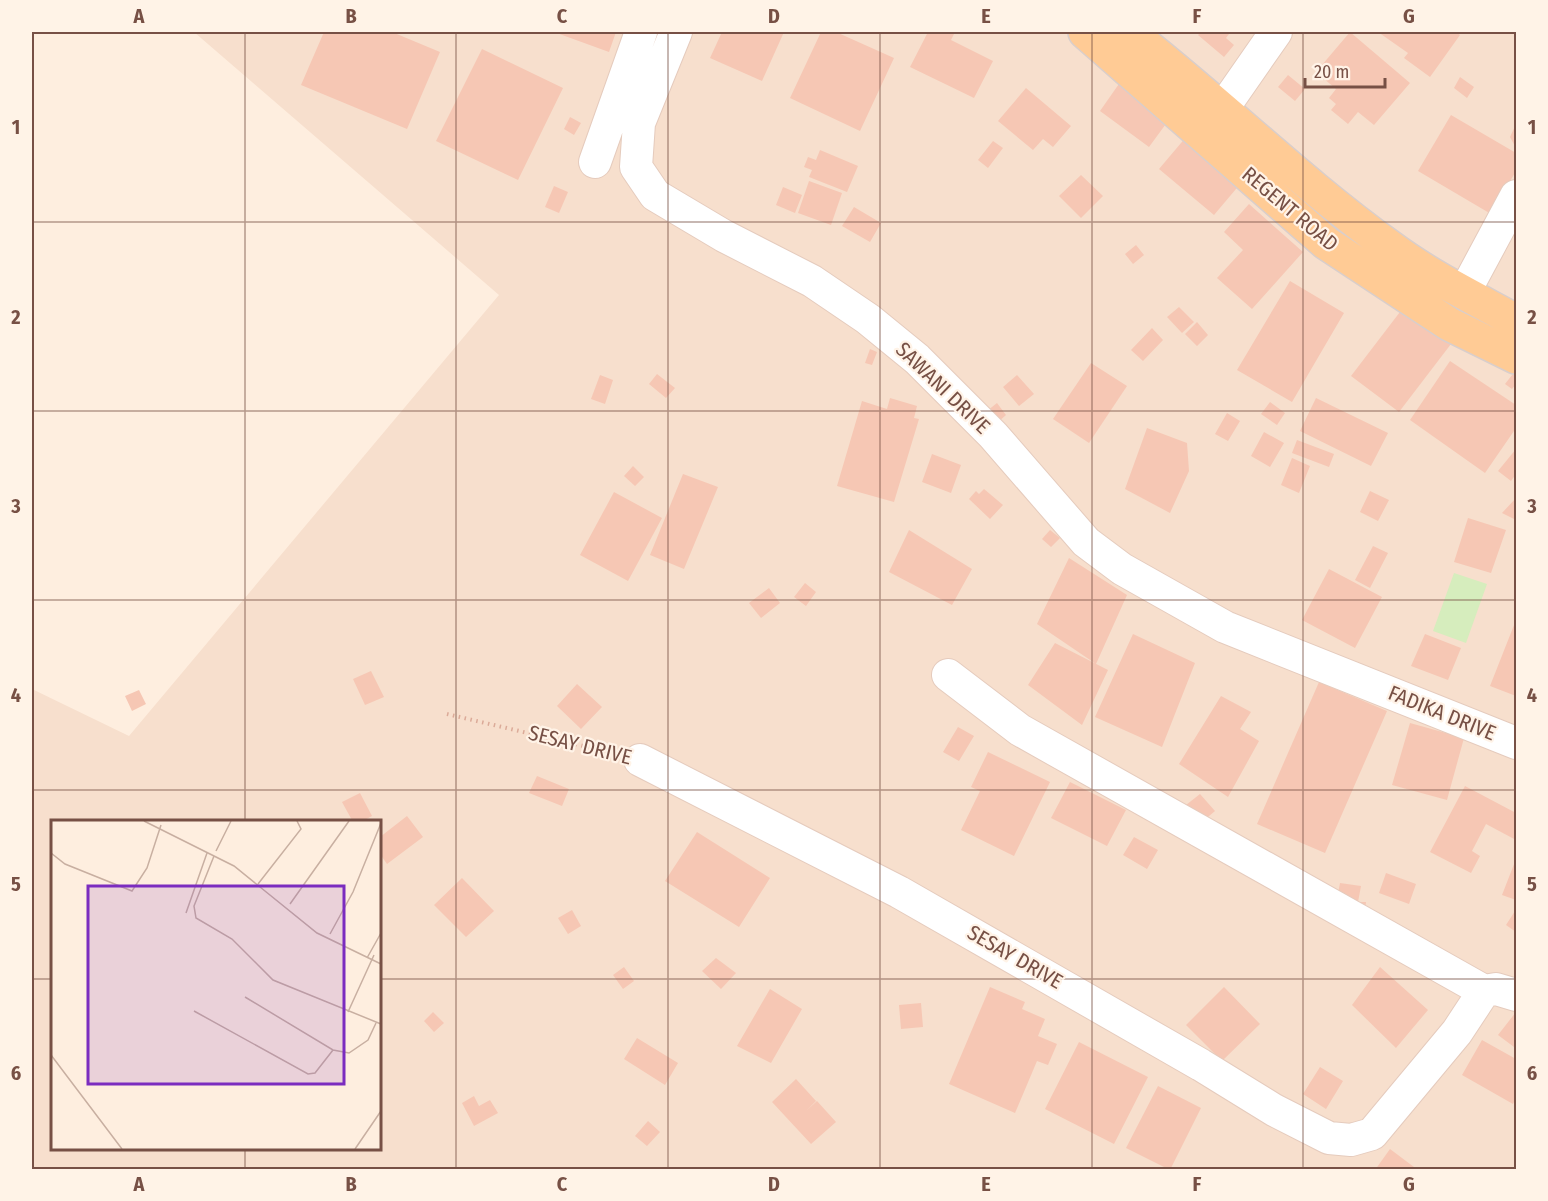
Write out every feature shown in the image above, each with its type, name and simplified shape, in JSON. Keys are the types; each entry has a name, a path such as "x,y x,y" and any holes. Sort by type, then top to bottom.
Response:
{"main road":[{"name":"REGENT ROAD","path":"1085,32 1326,243 1449,324 1516,357"},
{"name":"REGENT ROAD","path":"1129,32 1340,210 1392,249 1464,293 1516,321"}],"street":[{"path":"595,162 640,32"},
{"name":"SAWANI DRIVE","path":"676,32 639,123 636,167 655,195 724,236 812,281 877,326 917,359 993,435 1086,542 1122,569 1225,627 1367,682"},
{"path":"1221,111 1276,32"},
{"path":"1464,293 1516,196"},
{"path":"948,675 1020,730 1484,991 1496,989 1516,995"},
{"name":"FADIKA DRIVE","path":"1367,682 1516,744"},
{"name":"SESAY DRIVE","path":"640,760 909,897 1201,1065 1274,1110 1329,1138 1351,1140 1372,1134 1457,1032 1484,991"}],"path":[{"name":"SESAY DRIVE","path":"447,714 640,760"}],"shaded area":[{"path":"194,32 1516,32 1516,1169 32,1169 32,689 129,736 499,295"}],"green space":[{"path":"1454,573 1487,584 1466,643 1433,631"}],"building":[{"path":"324,32 392,32 440,52 407,129 301,85"},
{"path":"554,32 616,32 609,52"},
{"path":"722,32 784,32 762,81 710,58"},
{"path":"821,32 836,32 894,58 860,131 790,98"},
{"path":"928,32 955,32 951,40 993,61 974,98 910,67"},
{"path":"1201,32 1227,32 1229,34 1226,38 1234,45 1224,57 1198,35"},
{"path":"1350,32 1410,83 1374,125 1358,112 1348,124 1331,110 1336,104 1329,98 1336,89 1316,72"},
{"path":"1378,32 1456,32 1460,35 1430,77 1404,58 1408,53"},
{"path":"482,49 563,88 518,180 436,141"},
{"path":"1288,75 1305,89 1295,101 1278,87"},
{"path":"1460,77 1474,87 1467,98 1454,88"},
{"path":"1121,81 1171,117 1149,147 1100,111"},
{"path":"1026,88 1071,126 1053,147 1043,139 1033,150 998,121"},
{"path":"1451,115 1516,153 1516,171 1491,214 1418,171"},
{"path":"570,117 581,123 574,135 564,129"},
{"path":"1516,124 1516,148 1510,137"},
{"path":"1192,130 1247,176 1214,215 1159,169"},
{"path":"993,141 1003,148 988,168 978,160"},
{"path":"820,150 858,166 847,192 809,177 812,170 804,167 808,157 816,160"},
{"path":"1081,175 1103,196 1081,218 1059,196"},
{"path":"809,181 842,193 831,225 798,213"},
{"path":"554,186 568,192 559,213 545,207"},
{"path":"783,187 802,195 795,213 776,205"},
{"path":"1249,204 1303,252 1252,309 1217,278 1243,250 1224,232"},
{"path":"854,207 881,223 870,242 842,226"},
{"path":"1136,245 1144,255 1133,264 1125,254"},
{"path":"1290,281 1344,313 1292,402 1237,370"},
{"path":"1179,307 1194,322 1182,333 1167,317"},
{"path":"1403,308 1451,344 1399,412 1351,376"},
{"path":"1197,322 1208,335 1197,346 1185,334"},
{"path":"1152,328 1163,340 1143,361 1131,350"},
{"path":"870,349 877,352 872,365 865,363"},
{"path":"1450,361 1516,405 1516,428 1485,473 1410,420"},
{"path":"1091,363 1127,386 1089,443 1053,419"},
{"path":"1516,370 1516,384 1512,389 1505,384"},
{"path":"657,374 675,388 666,398 649,384"},
{"path":"600,375 613,380 605,404 591,399"},
{"path":"1017,375 1034,394 1019,406 1003,387"},
{"path":"890,398 917,406 914,418 919,419 894,502 837,486 862,401 887,409"},
{"path":"1316,398 1388,433 1371,466 1300,431"},
{"path":"1270,402 1285,413 1277,425 1261,414"},
{"path":"997,403 1006,415 997,423 987,411"},
{"path":"1227,413 1240,421 1228,441 1215,434"},
{"path":"1147,428 1187,443 1189,471 1170,513 1125,489"},
{"path":"1264,432 1284,443 1270,467 1251,456"},
{"path":"1297,440 1334,454 1329,467 1292,453"},
{"path":"1516,449 1516,474 1511,481 1498,471"},
{"path":"932,454 961,465 951,493 922,482"},
{"path":"1292,458 1310,466 1299,493 1281,485"},
{"path":"633,466 644,477 635,486 624,476"},
{"path":"683,474 718,487 684,569 650,555"},
{"path":"984,489 1003,505 990,519 969,499 976,491 979,494"},
{"path":"1370,491 1389,500 1378,521 1360,512"},
{"path":"614,492 662,518 628,581 580,555"},
{"path":"1516,498 1516,520 1502,513"},
{"path":"1468,518 1506,530 1491,573 1454,562"},
{"path":"909,530 972,569 952,605 889,572"},
{"path":"1050,530 1060,538 1051,547 1042,539"},
{"path":"1373,546 1388,553 1370,588 1355,580"},
{"path":"1069,558 1127,595 1096,664 1037,624"},
{"path":"1329,569 1382,597 1355,648 1302,620"},
{"path":"805,583 816,592 806,606 794,597"},
{"path":"769,588 780,603 761,618 749,603"},
{"path":"1516,620 1516,696 1490,686"},
{"path":"1133,634 1195,663 1162,747 1095,717"},
{"path":"1425,634 1461,648 1448,680 1411,666"},
{"path":"1055,643 1108,670 1082,725 1028,685"},
{"path":"371,671 384,697 365,705 353,679"},
{"path":"1319,682 1387,711 1325,853 1257,824"},
{"path":"577,684 602,707 581,729 557,706"},
{"path":"139,690 146,704 132,711 125,696"},
{"path":"1221,696 1251,712 1240,729 1259,741 1228,797 1179,764"},
{"path":"1410,723 1464,738 1447,800 1392,785"},
{"path":"958,727 974,736 959,761 943,752"},
{"path":"988,752 1050,782 1014,856 961,830 980,791 971,787"},
{"path":"537,776 569,789 562,806 529,793"},
{"path":"1070,782 1126,810 1107,846 1051,818"},
{"path":"1465,786 1516,813 1516,840 1486,824 1472,851 1480,856 1471,873 1430,852"},
{"path":"360,793 372,816 365,820 352,820 342,802"},
{"path":"1200,794 1215,811 1202,822 1186,805"},
{"path":"407,816 423,837 387,864 381,855 381,836"},
{"path":"697,832 770,878 739,927 665,881"},
{"path":"1134,837 1158,850 1147,869 1123,855"},
{"path":"1516,859 1516,900 1502,895"},
{"path":"1386,873 1416,884 1409,904 1379,893"},
{"path":"462,878 494,911 466,937 434,905"},
{"path":"1340,883 1361,886 1358,902 1366,902 1365,910 1337,899"},
{"path":"572,910 581,926 568,934 558,918"},
{"path":"1516,912 1516,932 1506,925"},
{"path":"716,958 736,973 721,989 702,971"},
{"path":"624,967 634,981 623,989 613,975"},
{"path":"1380,967 1428,1010 1396,1048 1352,1005"},
{"path":"990,987 1025,1002 1022,1009 1045,1019 1038,1036 1057,1044 1048,1065 1037,1061 1015,1113 949,1084"},
{"path":"1224,987 1260,1024 1222,1061 1186,1025"},
{"path":"770,989 802,1009 771,1063 737,1046"},
{"path":"921,1003 923,1027 901,1029 899,1005"},
{"path":"433,1012 444,1023 434,1032 424,1021"},
{"path":"1516,1012 1516,1044 1514,1047 1498,1035"},
{"path":"637,1038 678,1063 665,1085 624,1059"},
{"path":"1482,1040 1516,1059 1516,1098 1513,1104 1462,1075"},
{"path":"1079,1042 1148,1077 1114,1144 1045,1109"},
{"path":"1320,1067 1343,1081 1326,1109 1303,1094"},
{"path":"796,1079 816,1101 806,1111 817,1101 836,1122 811,1144 772,1102"},
{"path":"1158,1086 1201,1108 1170,1170 1126,1148"},
{"path":"474,1096 479,1106 490,1100 498,1113 474,1126 462,1103"},
{"path":"648,1121 660,1132 647,1146 635,1136"},
{"path":"1390,1149 1418,1170 1375,1170"}]}
